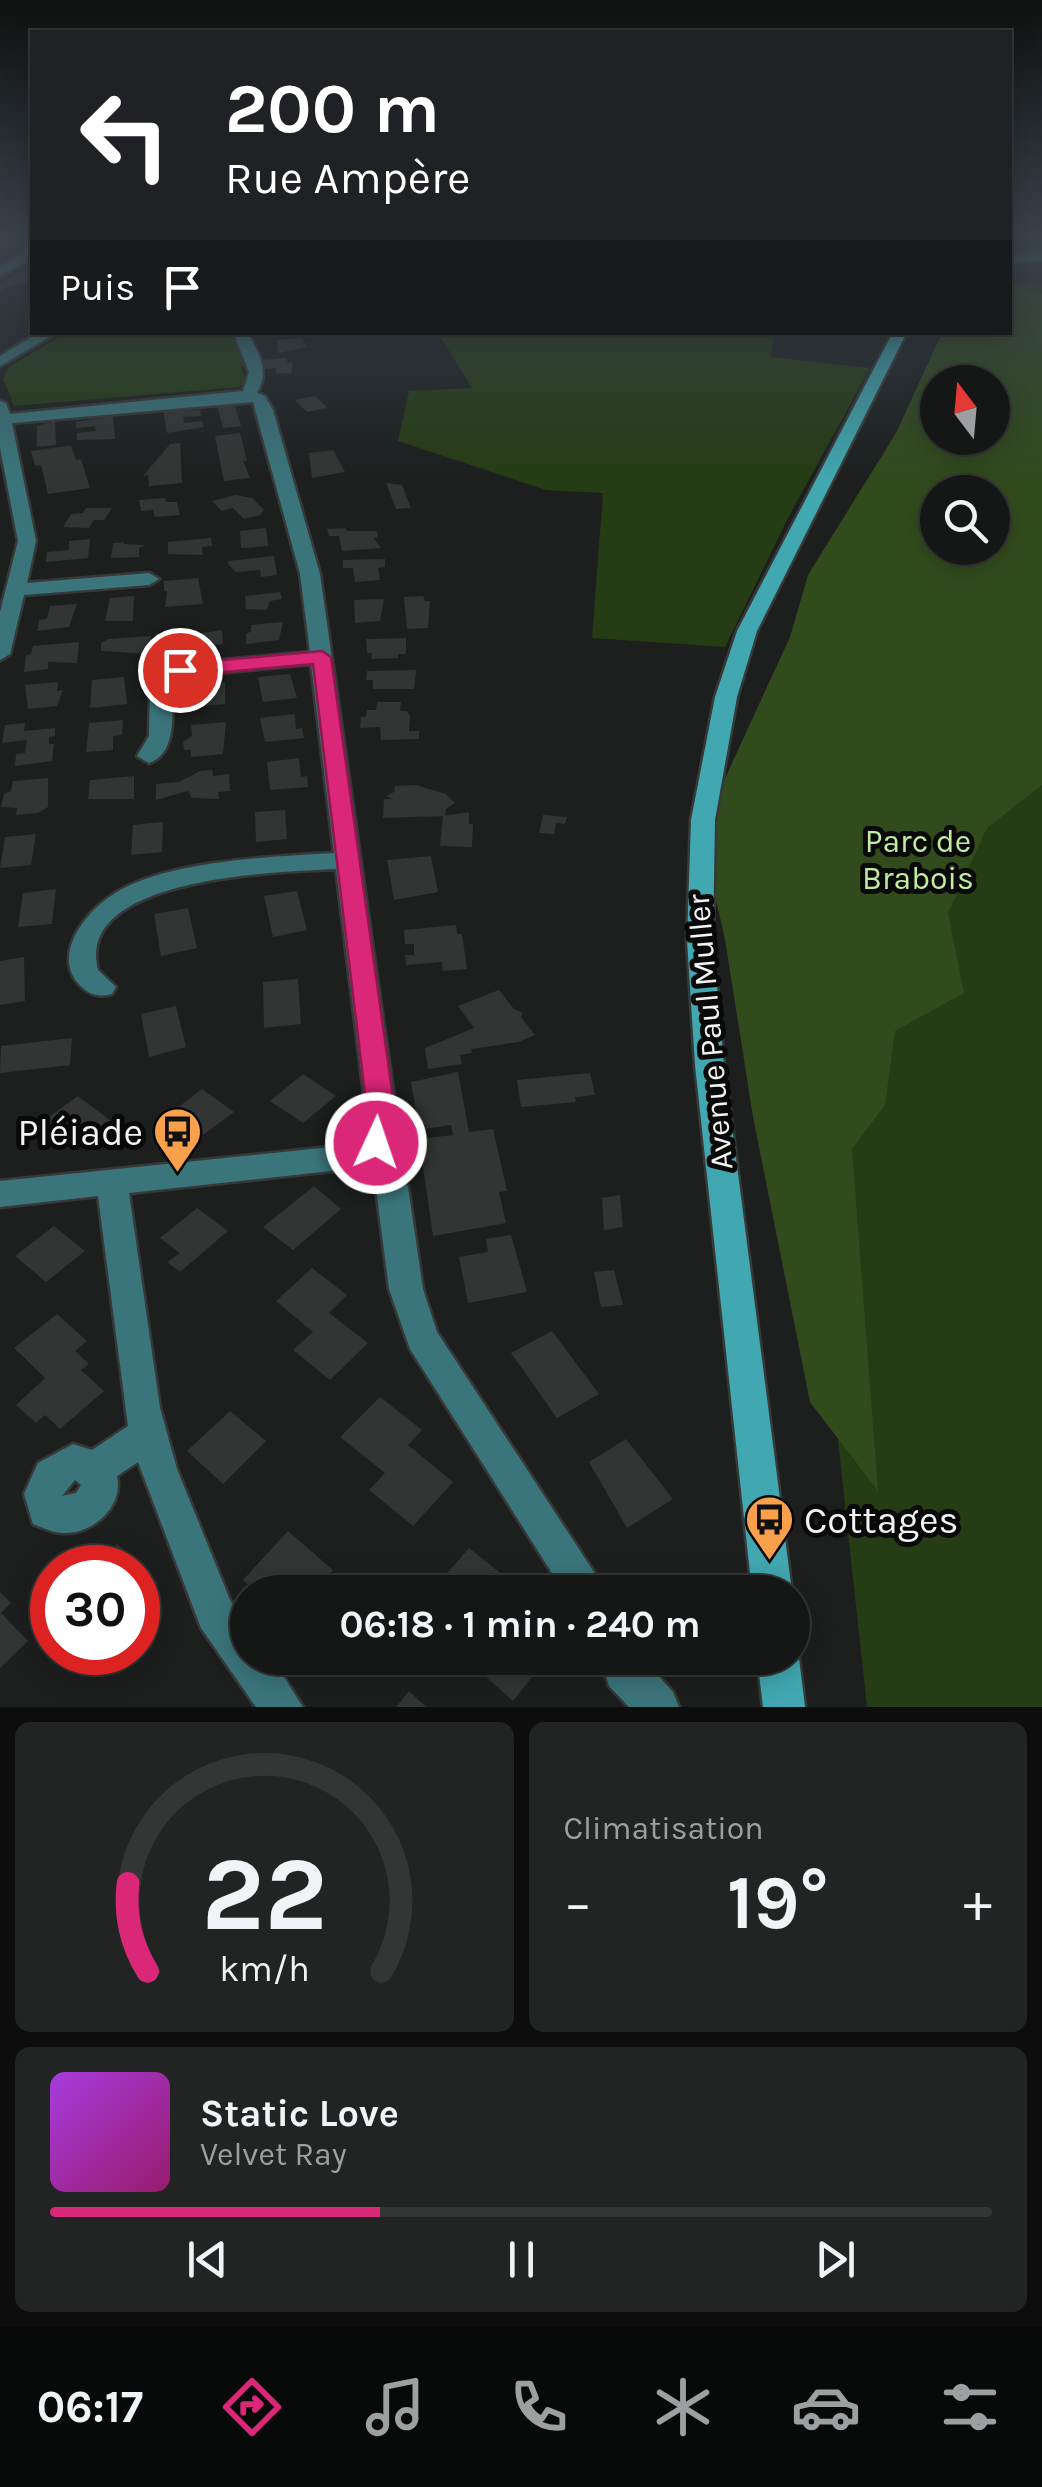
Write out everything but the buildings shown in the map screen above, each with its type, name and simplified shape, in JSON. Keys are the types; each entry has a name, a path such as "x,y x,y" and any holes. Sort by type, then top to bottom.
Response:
{"main road":[{"name":"Avenue Paul Muller","path":"770,1575 699,966 700,826 710,756 728,682 746,631 898,335"},
{"path":"780,1675 784,1707"}],"street":[{"path":"0,362 46,335"},
{"path":"241,335 258,370 248,395"},
{"path":"0,652 17,590 27,530 2,413 248,395 259,400 266,410 306,553 322,657 382,1119 368,1160"},
{"path":"17,590 149,580"},
{"path":"149,756 160,736 162,682 167,675 180,670 322,657"},
{"path":"102,987 89,981 83,972 84,946 98,918 128,895 171,879 348,860"},
{"path":"0,1194 331,1159 368,1160 383,1169 392,1187 406,1289 422,1338 576,1575"},
{"path":"112,1182 147,1435 198,1580 215,1614 282,1707"},
{"path":"94,1470 147,1435"}],"green space":[{"name":"Parc de Brabois","path":"1012,319 1042,319 1042,1707 867,1707 814,1219 873,528 920,415 920,455 1010,455 1010,365 941,365 944,357 1002,335 1012,335"},
{"path":"1012,319 1042,319 1042,785 987,828 948,913 964,993 895,1031 885,1105 852,1149 878,1491 810,1402 709,870 721,787 790,637 808,575 896,433 920,381 920,455 1010,455 1010,365 927,365 941,335 1012,335"},
{"path":"62,335 234,335 253,365 241,367 246,382 239,387 14,406 3,379 9,367"},
{"path":"439,335 774,335 771,357 870,368 788,518 725,647 592,638 603,493 546,490 398,441 409,391 472,388"}],"place":[{"name":"Pléiade","path":"178,1174"},
{"name":"Cottages","path":"769,1562"}],"route":[{"path":"180,670 322,657 382,1119 376,1143"}]}
